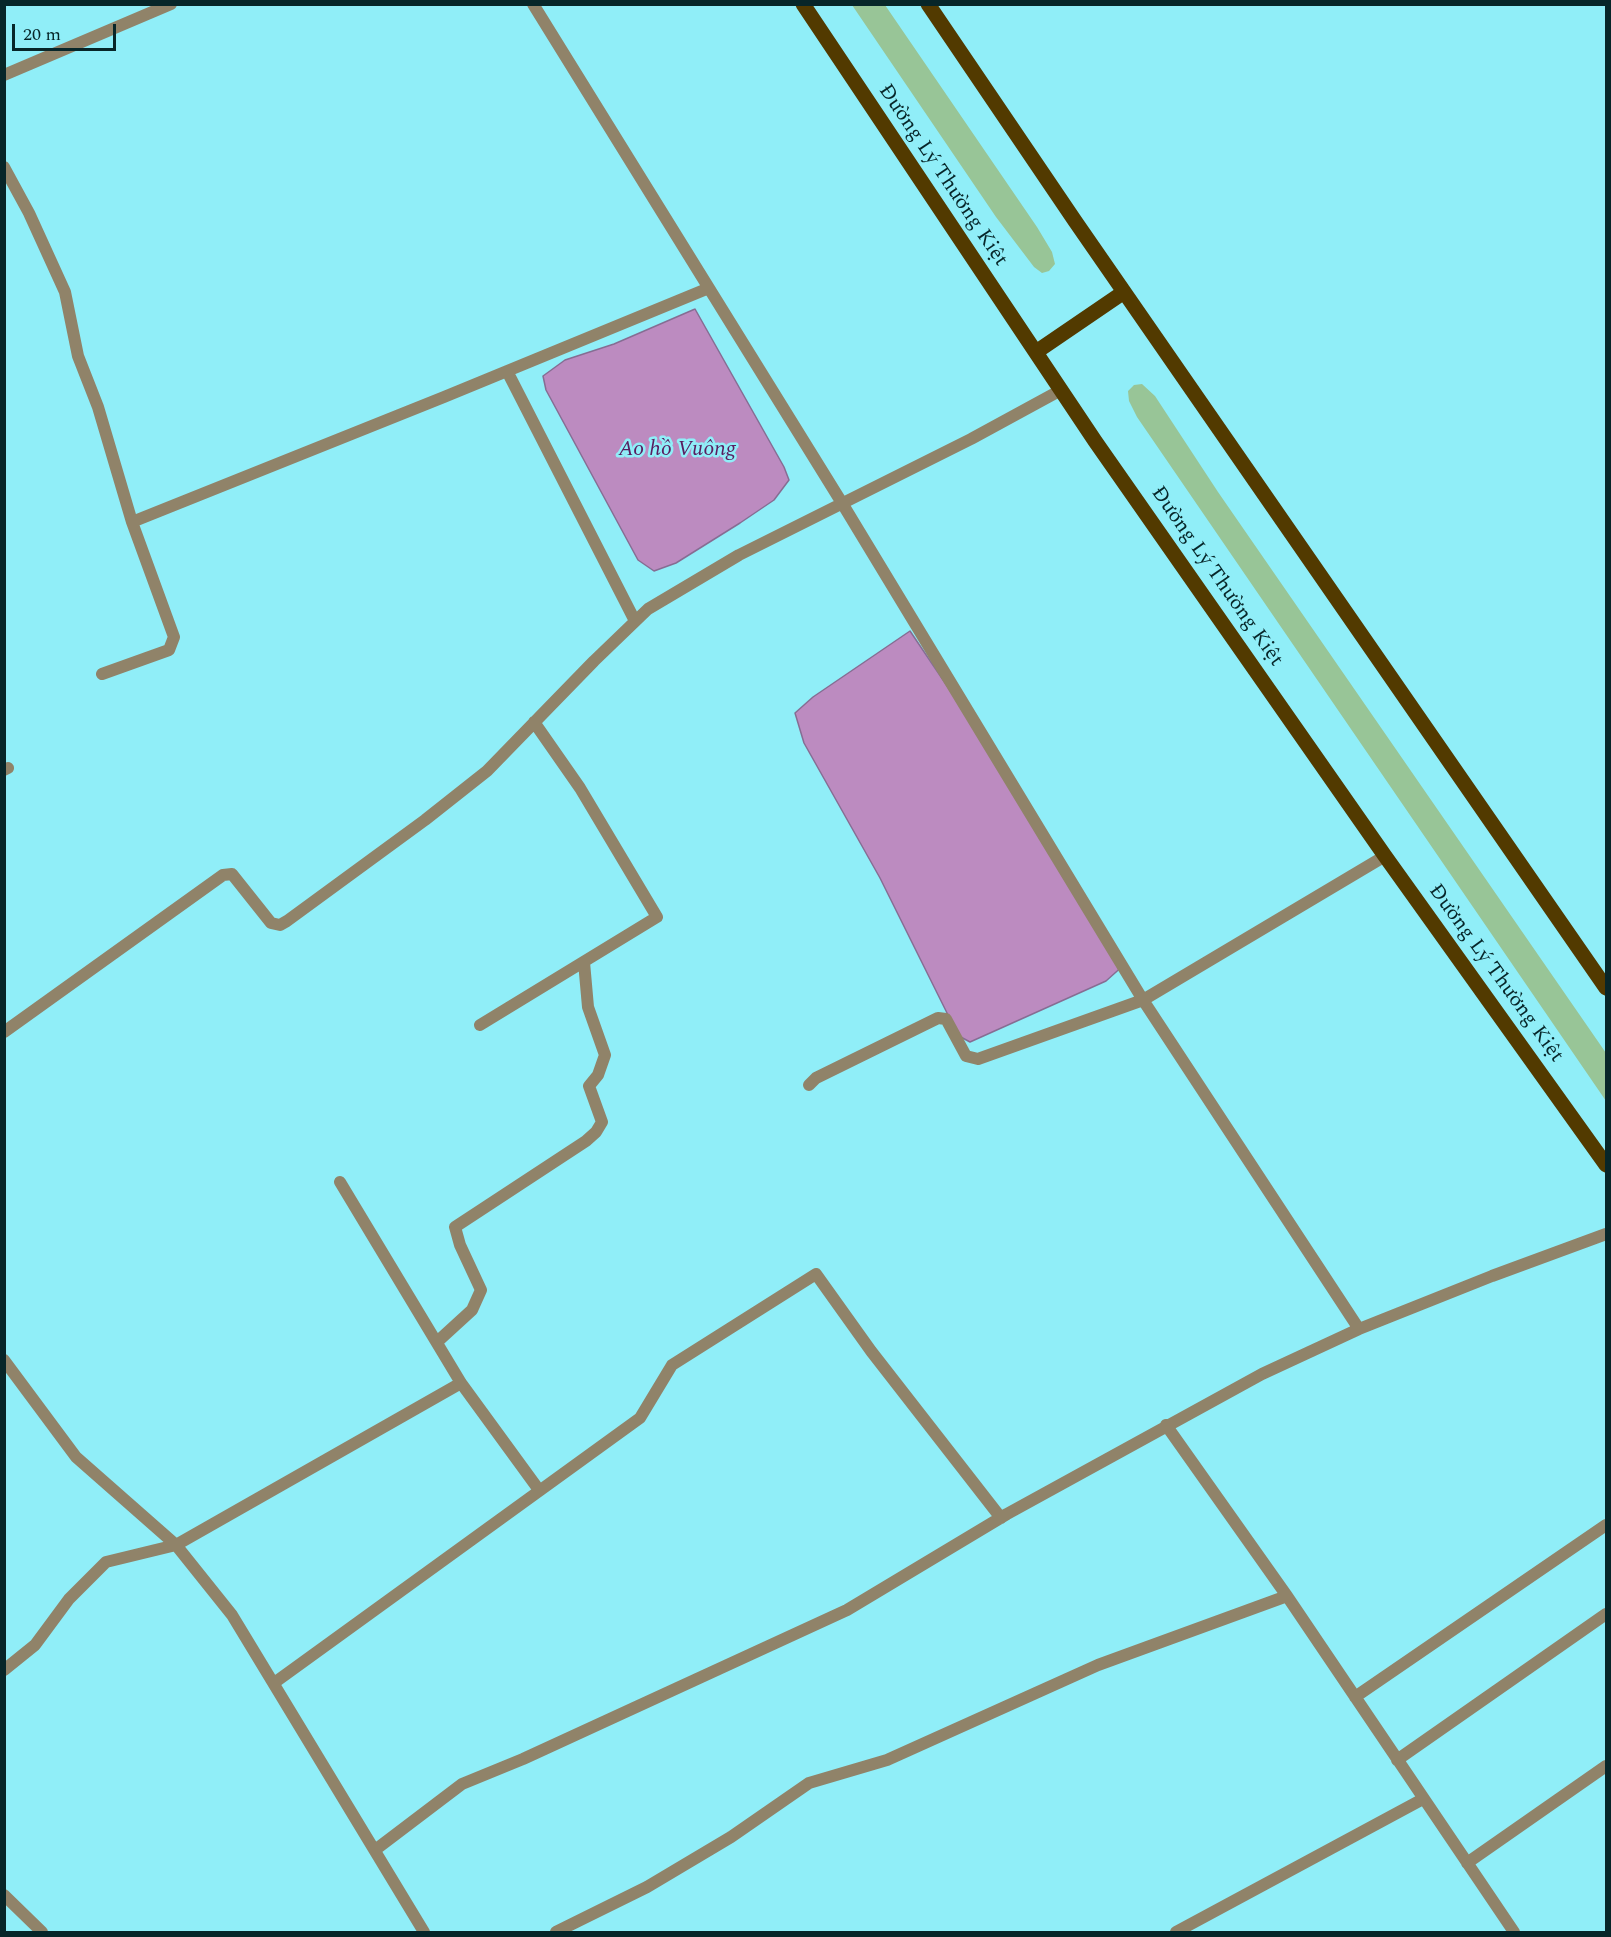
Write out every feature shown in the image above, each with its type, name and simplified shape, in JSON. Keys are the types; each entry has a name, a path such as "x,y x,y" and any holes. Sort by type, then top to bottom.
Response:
{"main road":[{"name":"Đường Lý Thường Kiệt","path":"803,4 1060,390 1385,856 1606,1165"},
{"path":"928,4 1124,292 1606,988"},
{"path":"1036,352 1124,292"}],"street":[{"path":"4,75 152,8 171,4"},
{"path":"533,4 842,503 1143,1000 1359,1329"},
{"path":"4,167 29,213 65,292 78,356 98,407 132,522 174,637 169,650 102,674"},
{"path":"132,522 709,288"},
{"path":"507,371 635,621"},
{"path":"4,1032 224,875 232,874 271,923 280,925 287,921 425,820 487,771 648,609 739,555 971,439 1060,390"},
{"path":"480,1025 657,917 580,788 534,722"},
{"path":"809,1085 816,1078 938,1018 946,1019 966,1056 978,1059 1143,1000 1385,856"},
{"path":"437,1342 472,1310 481,1290 460,1245 455,1227 586,1141 596,1132 602,1122 589,1086 598,1075 605,1055 588,1007 584,962"},
{"path":"340,1182 461,1383 539,1490"},
{"path":"375,1850 462,1784 523,1759 847,1610 1001,1518 1262,1374 1359,1329 1491,1276 1606,1234"},
{"path":"274,1683 640,1418 672,1365 816,1274 871,1351 1001,1518"},
{"path":"4,1360 76,1457 176,1545 232,1615 424,1932"},
{"path":"4,1670 35,1645 69,1599 106,1563 176,1545 461,1383"},
{"path":"1166,1425 1287,1596 1515,1932"},
{"path":"1355,1697 1606,1525"},
{"path":"556,1932 647,1887 731,1837 809,1784 887,1760 1098,1665 1287,1596"},
{"path":"1397,1760 1606,1614"},
{"path":"1467,1863 1606,1766"},
{"path":"1176,1932 1423,1799"},
{"path":"4,1895 42,1932"}],"green space":[{"path":"852,5 885,5 1037,227 1052,252 1055,264 1049,271 1042,273 1034,267 996,217"},
{"path":"1142,384 1155,396 1218,492 1606,1053 1606,1101 1137,417 1129,401 1128,391 1134,385"}],"water":[{"name":"Ao hồ Vuông","path":"695,309 784,467 789,480 774,500 740,523 676,563 654,571 638,560 546,390 543,376 565,360 614,344"},
{"path":"910,631 968,717 1125,964 1106,981 970,1042 959,1036 952,1023 880,878 804,743 795,713 813,697"}]}
